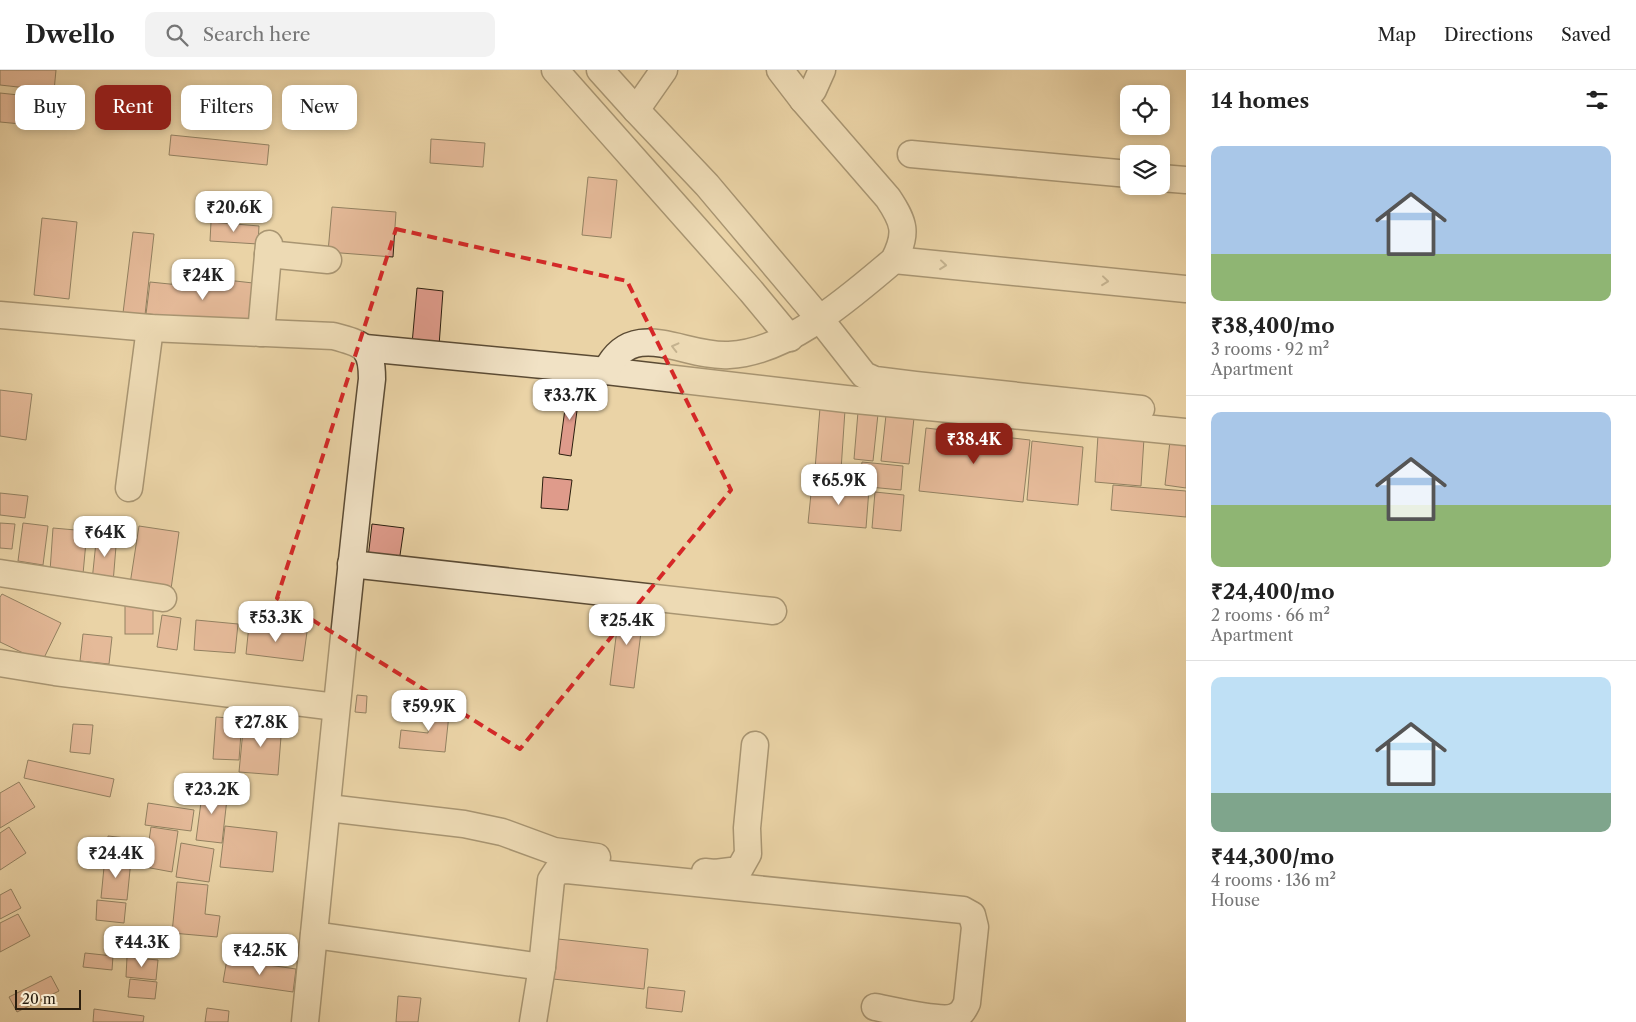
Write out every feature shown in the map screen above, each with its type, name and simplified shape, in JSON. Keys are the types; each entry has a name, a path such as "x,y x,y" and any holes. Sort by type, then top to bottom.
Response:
{"street":[{"path":"556,70 751,291 790,338"},
{"path":"600,70 707,185 820,319 864,375 875,380 1186,414"},
{"path":"636,110 664,70"},
{"path":"614,362 638,358 691,367 729,370 754,367 775,355 790,338 820,319 894,260 901,248 904,232 900,215 888,198 803,100 780,70"},
{"path":"803,100 813,90 822,70"},
{"path":"911,154 1120,173"},
{"path":"1170,179 1186,180"},
{"path":"261,333 268,249 328,260"},
{"path":"894,260 1186,289"},
{"path":"0,316 150,328 333,336 365,348 614,362 836,398 1186,432"},
{"path":"129,488 150,328"},
{"path":"305,1022 328,808 336,707 372,380 372,362 365,348"},
{"path":"351,564 773,611"},
{"path":"0,573 163,598"},
{"path":"0,663 55,672 336,707"},
{"path":"328,808 464,824 502,832 554,851 715,873 739,870 748,854 747,828 755,745"},
{"path":"533,1022 542,967 551,880 557,871 963,910 972,915 975,927 967,1002 962,1012 953,1018 940,1018 875,1007"},
{"path":"314,936 542,967"}],"highlighted area":[{"path":"396,229 627,281 731,490 520,749 277,598"}],"building":[{"path":"0,70 56,70 55,85 15,85 15,87 0,85"},
{"path":"0,93 15,95 15,123 0,122"},
{"path":"171,135 269,145 267,165 169,155"},
{"path":"431,139 485,143 483,167 430,163"},
{"path":"588,177 617,180 611,238 582,235"},
{"path":"332,207 396,212 393,257 328,252"},
{"path":"42,218 77,222 69,299 34,295"},
{"path":"211,222 259,226 258,244 210,241"},
{"path":"133,232 154,234 145,315 123,313"},
{"path":"200,277 253,283 249,325 146,314 150,282 199,287"},
{"path":"417,288 443,291 439,346 412,344"},
{"path":"568,386 580,388 571,456 559,454"},
{"path":"0,390 32,394 26,440 0,436"},
{"path":"820,408 845,410 841,470 815,469"},
{"path":"858,412 878,414 873,461 854,459"},
{"path":"886,415 914,418 909,464 881,461"},
{"path":"926,428 1030,440 1023,502 919,491"},
{"path":"1098,435 1144,438 1141,486 1095,482"},
{"path":"1032,441 1083,447 1078,505 1027,500"},
{"path":"1170,441 1186,442 1186,488 1165,485"},
{"path":"862,462 903,466 901,490 859,486"},
{"path":"543,477 572,480 568,510 541,508"},
{"path":"812,484 869,489 866,528 808,523"},
{"path":"1113,485 1186,491 1186,517 1111,510"},
{"path":"875,492 904,495 901,531 872,528"},
{"path":"0,493 28,496 25,518 0,515"},
{"path":"0,523 15,524 12,549 0,548"},
{"path":"23,523 48,526 43,565 18,561"},
{"path":"372,524 404,528 399,562 368,558"},
{"path":"139,526 179,532 171,589 130,584"},
{"path":"53,528 87,531 83,574 50,571"},
{"path":"97,532 117,534 113,583 92,581"},
{"path":"2,594 61,623 42,662 0,642 0,597"},
{"path":"125,599 153,599 153,634 125,634"},
{"path":"620,605 644,608 634,688 610,685"},
{"path":"162,615 181,618 177,650 157,647"},
{"path":"196,620 238,624 235,653 194,650"},
{"path":"249,625 307,632 303,661 246,654"},
{"path":"83,634 112,637 109,664 80,661"},
{"path":"357,695 367,696 366,713 355,712"},
{"path":"431,704 450,705 445,752 399,748 401,730 428,733"},
{"path":"216,717 242,719 239,760 213,759"},
{"path":"244,720 282,724 278,775 239,772"},
{"path":"73,724 93,725 90,754 70,752"},
{"path":"28,760 114,779 110,797 24,778"},
{"path":"19,782 35,807 0,828 0,793"},
{"path":"203,787 228,790 222,843 196,840"},
{"path":"148,803 194,810 191,831 145,825"},
{"path":"225,826 277,832 273,872 220,867"},
{"path":"9,827 26,853 0,870 0,833"},
{"path":"151,827 178,831 172,872 145,867"},
{"path":"108,836 135,839 133,858 106,856"},
{"path":"181,843 214,849 209,882 176,877"},
{"path":"105,857 131,860 127,900 101,898"},
{"path":"177,882 208,885 205,914 220,916 217,937 172,933"},
{"path":"11,889 21,908 0,919 0,895"},
{"path":"97,900 126,903 124,923 96,920"},
{"path":"18,914 30,936 0,952 0,923"},
{"path":"558,939 648,949 644,989 553,979"},
{"path":"85,953 113,956 112,970 83,967"},
{"path":"127,957 158,960 156,980 126,977"},
{"path":"227,959 296,969 293,992 223,982"},
{"path":"51,976 59,991 17,1012 9,997"},
{"path":"130,979 157,982 155,999 128,997"},
{"path":"648,987 685,991 682,1012 646,1008"},
{"path":"398,996 421,998 418,1022 396,1022"},
{"path":"207,1008 229,1011 228,1022 205,1022"},
{"path":"94,1009 144,1016 143,1022 93,1022"}]}
